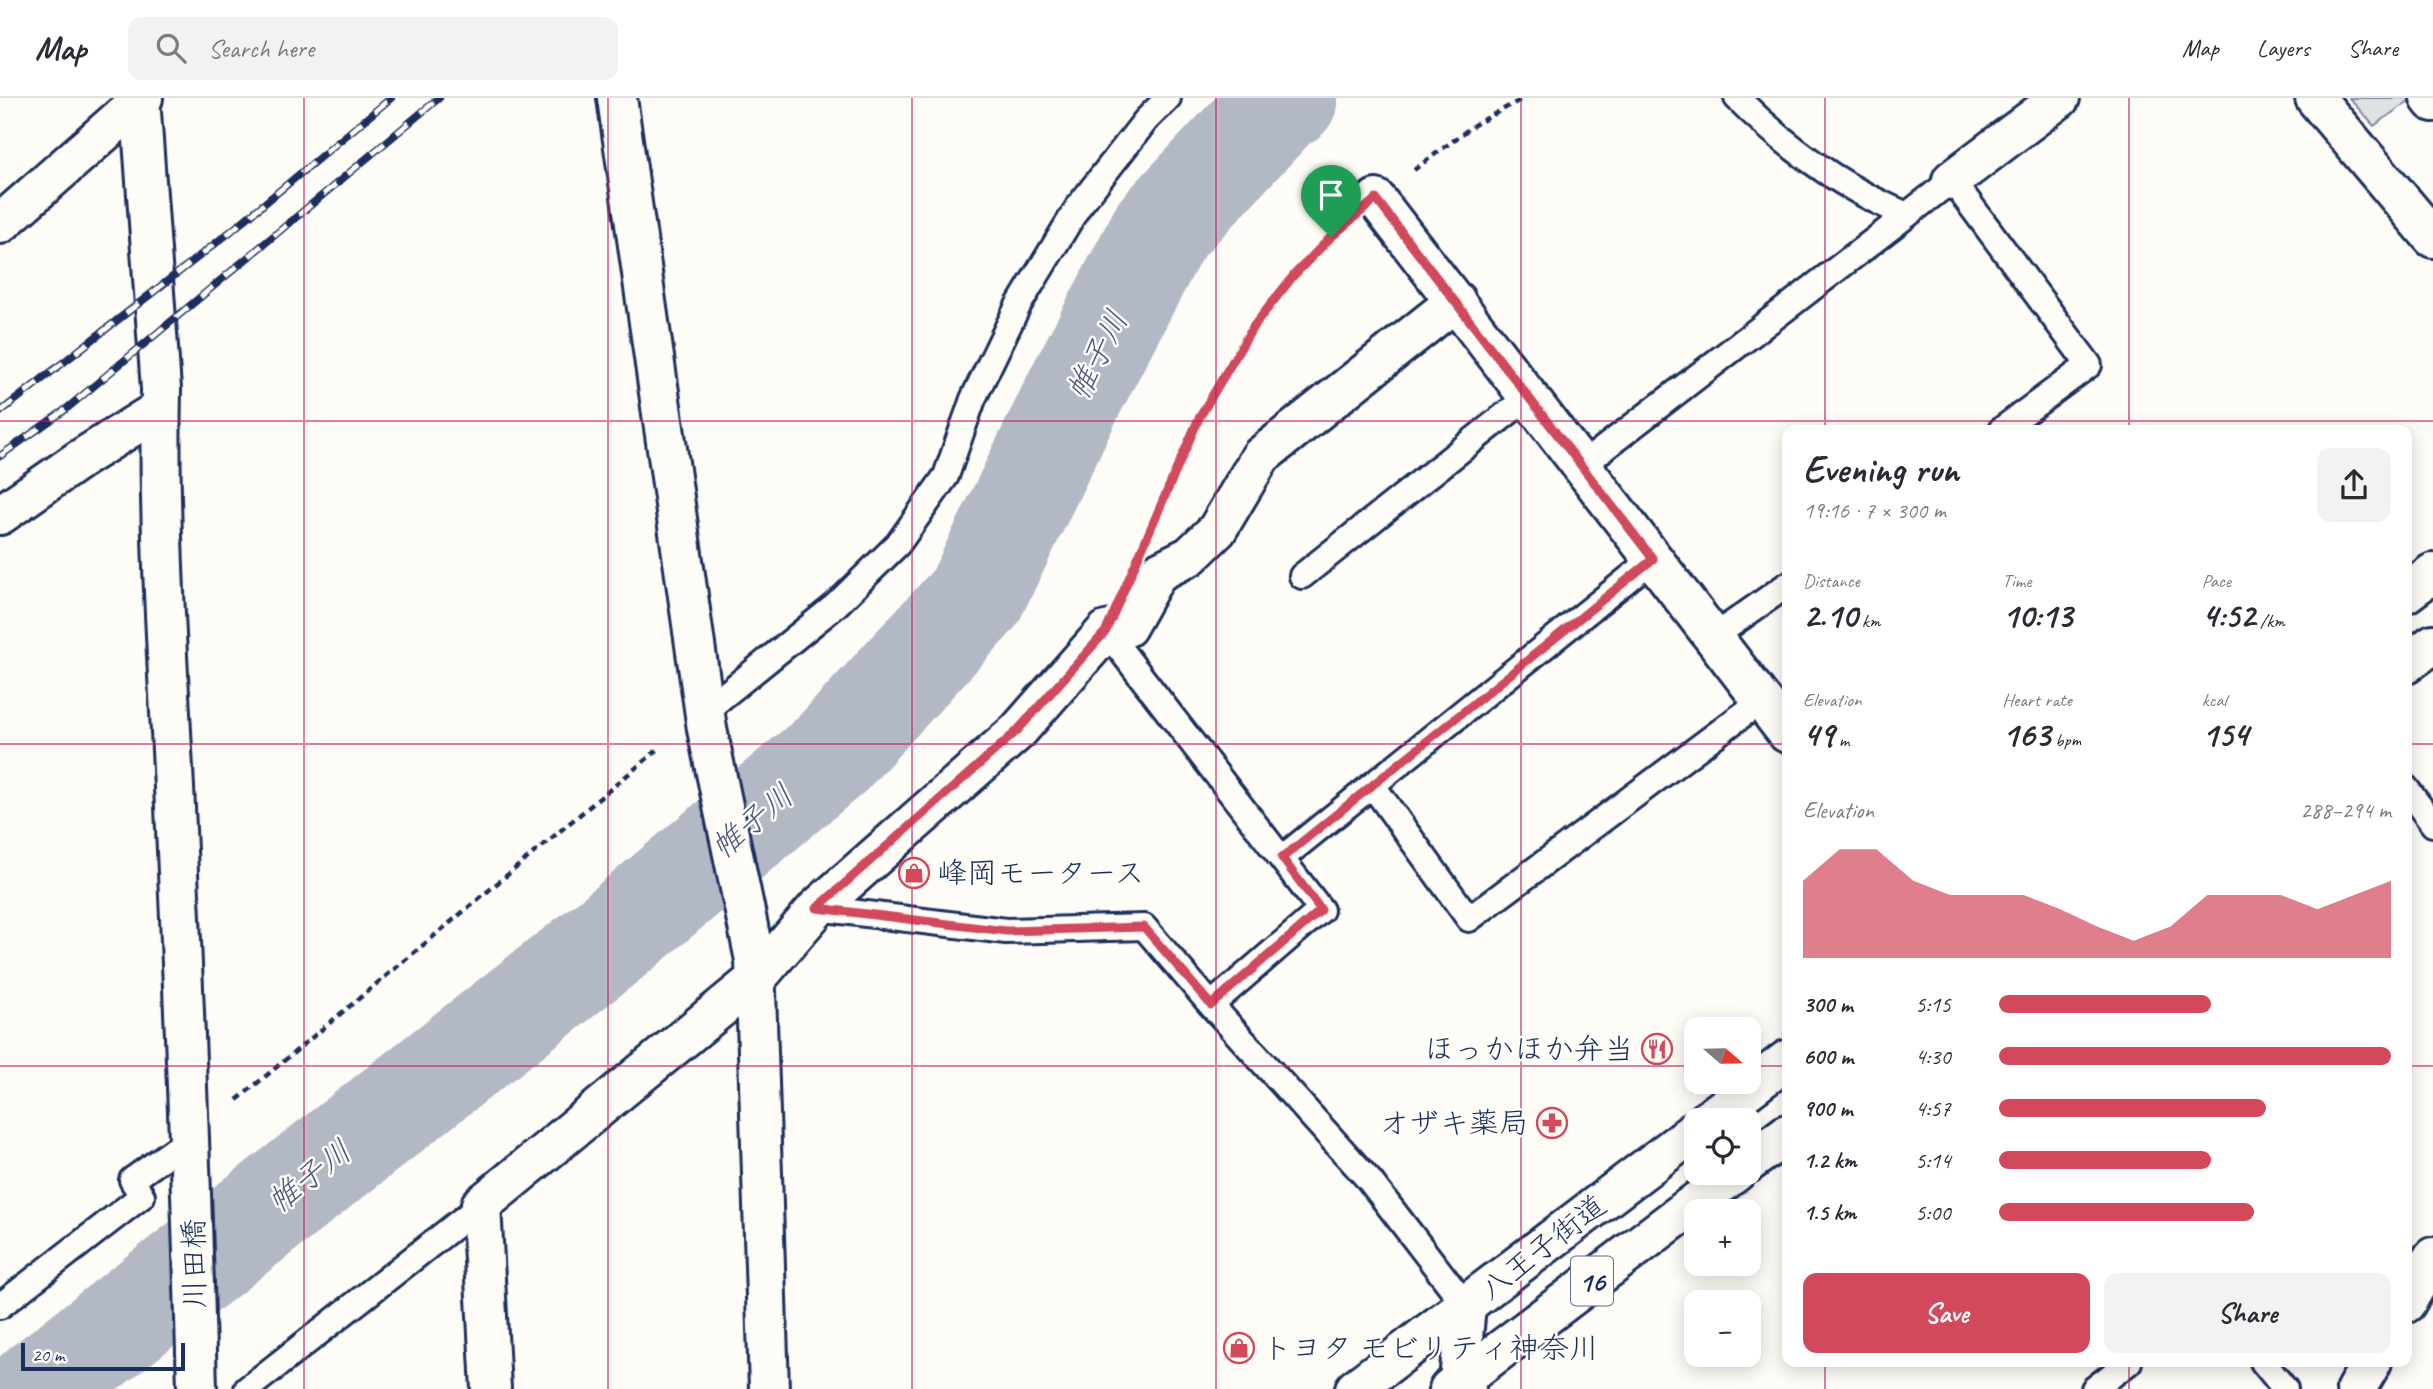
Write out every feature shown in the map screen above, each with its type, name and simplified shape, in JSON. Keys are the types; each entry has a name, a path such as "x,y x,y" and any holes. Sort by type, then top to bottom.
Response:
{"main road":[{"path":"617,98 706,720 755,970 769,1389"},
{"path":"1952,180 2060,98"},
{"path":"2315,98 2433,238"},
{"path":"0,224 141,99"},
{"name":"川田橋","path":"141,99 160,409 164,581 191,1138 197,1389"},
{"path":"1376,199 1782,727"},
{"path":"491,1389 481,1205 755,970 817,908 1017,731 1106,631 1127,626 1158,572 1190,556 1217,530 1261,456 1456,301"},
{"path":"0,514 160,409"},
{"path":"2412,589 2433,573"},
{"path":"2412,660 2433,644"},
{"path":"1724,1108 1782,1064"},
{"name":"八王子街道","path":"1355,1389 1684,1139"},
{"path":"1761,1154 1782,1139"},
{"name":"八王子街道","path":"1458,1386 1719,1185"},
{"path":"2412,1293 2433,1257"},
{"path":"1458,1386 1466,1306"},
{"path":"2357,1389 2369,1367"}],"lane":[{"path":"706,720 836,605 898,544 946,476 973,399 1017,306 1078,207 1146,120 1168,98"},
{"path":"1737,98 1769,130 1813,164 1875,201 1907,215"},
{"path":"1581,466 1952,180 2089,365 2008,425"},
{"path":"1301,576 1529,396"},
{"path":"1282,858 1653,559"},
{"path":"1712,638 1782,589"},
{"path":"1106,631 1321,910 1211,1005"},
{"path":"1373,786 1469,919 1761,701"},
{"path":"2412,796 2433,824"},
{"path":"817,908 1006,931 1144,927 1370,1181 1466,1306"},
{"path":"0,1306 142,1196 132,1180 191,1138"},
{"path":"247,1389 481,1205"},
{"path":"2094,1389 2123,1367"},
{"path":"2267,1367 2285,1389"}],"path":[{"path":"1151,530 1199,418 1253,327 1294,275 1331,237 1376,199 1474,125 1524,98"},
{"path":"191,1138 706,720"}],"shaded area":[{"path":"2349,98 2413,98 2374,126"}],"waterway":[{"name":"帷子川","path":"38,1389 610,940 831,755 975,598 1074,394 1160,230 1276,106 1288,98"}],"railway":[{"path":"0,412 230,232 391,98"},
{"path":"0,456 65,410 439,98"}],"place":[{"name":"峰岡モータース","path":"914,873"},
{"name":"ほっかほか弁当","path":"1657,1049"},
{"name":"オザキ薬局","path":"1552,1123"},
{"name":"トヨタ モビリティ神奈川","path":"1239,1348"}],"route":[{"path":"1376,199 1653,559 1282,858 1321,910 1211,1005 1144,927 1006,931 817,908 1017,731 1106,631 1199,418 1253,327 1294,275 1331,237 1376,199"}]}
